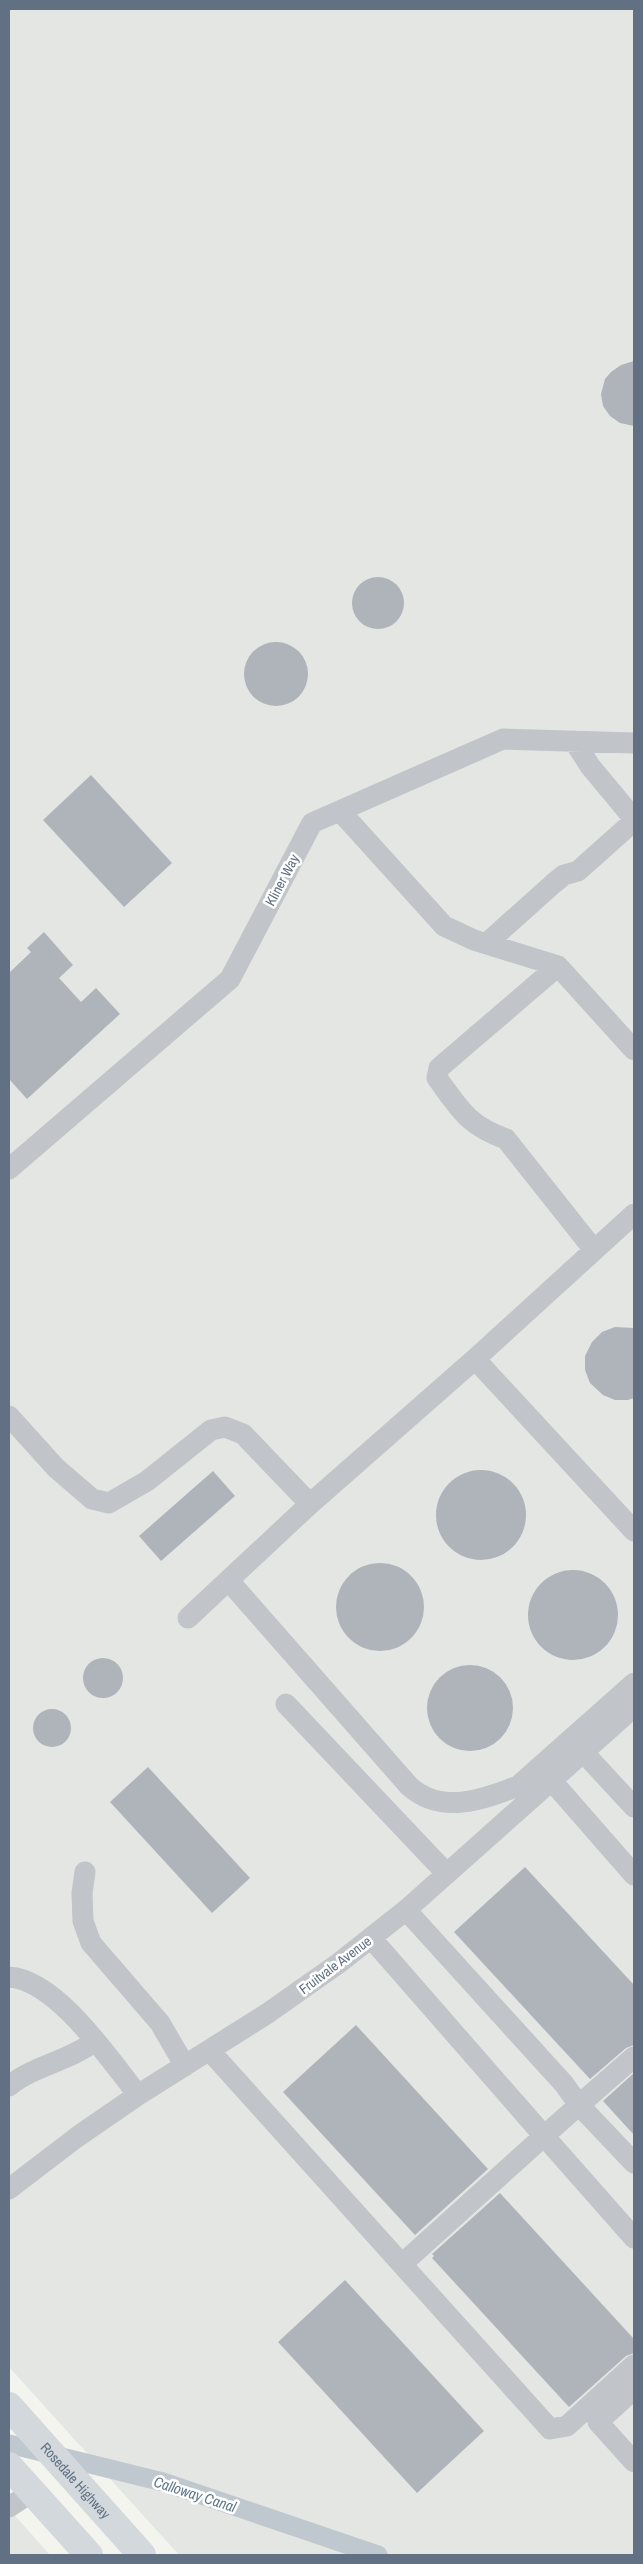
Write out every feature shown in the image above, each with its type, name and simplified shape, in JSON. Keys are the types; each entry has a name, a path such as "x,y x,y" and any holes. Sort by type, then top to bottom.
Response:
{"main road":[{"name":"Rosedale Highway","path":"9,2406 142,2555"},
{"path":"9,2466 89,2555"}],"street":[{"name":"Kliner Way","path":"9,1170 230,979 312,823 503,738 634,743"},
{"path":"486,944 564,875 578,871 634,820 590,766 574,741"},
{"path":"340,811 444,926 486,944 558,966 634,1050"},
{"path":"558,966 439,1068 436,1078 470,1121 488,1132 506,1139 594,1250"},
{"path":"188,1618 310,1504 475,1359 634,1214"},
{"path":"475,1359 634,1531"},
{"path":"9,1416 56,1468 92,1499 109,1503 147,1480 211,1430 225,1427 243,1434 310,1504"},
{"path":"229,1581 409,1786 420,1796 434,1801 460,1803 497,1794 518,1786 634,1683"},
{"path":"286,1704 447,1874"},
{"name":"Fruitvale Avenue","path":"9,2189 77,2137 138,2095 268,2013 371,1938 447,1874 634,1707"},
{"path":"583,1752 634,1807"},
{"path":"551,1780 634,1875"},
{"path":"85,1872 82,1894 83,1921 91,1943 160,2023 185,2066"},
{"path":"406,1910 564,2084 579,2105 634,2163"},
{"path":"371,1938 634,2238"},
{"path":"9,1977 40,1988 74,2016 138,2095"},
{"path":"9,2086 24,2074 82,2051 95,2041"},
{"path":"210,2051 550,2429 567,2426 634,2365"},
{"path":"402,2264 634,2057"},
{"path":"634,2389 598,2422 634,2462"},
{"path":"9,2507 32,2492"}],"shaded area":[{"path":"9,9 634,9 634,2555 179,2555 9,2367"},
{"path":"9,2509 50,2555 9,2555"}],"building":[{"path":"634,361 634,426 620,423 610,416 603,406 601,394 605,379 611,372 621,365"},
{"path":"378,577 388,579 396,585 402,593 404,603 402,613 396,621 388,627 378,629 368,627 360,621 354,613 352,603 354,593 360,585 368,579"},
{"path":"276,642 288,644 299,651 306,662 308,674 306,686 299,697 288,704 276,706 264,704 253,697 246,686 244,674 246,662 253,651 264,644"},
{"path":"91,775 172,863 124,907 43,820"},
{"path":"44,932 73,965 59,978 81,1002 96,988 120,1014 27,1099 9,1079 9,973 31,952 27,948"},
{"path":"615,1327 634,1328 634,1398 628,1400 615,1400 603,1395 590,1383 585,1370 585,1356 592,1342 602,1332"},
{"path":"481,1470 498,1473 513,1483 523,1498 526,1515 523,1532 513,1547 498,1557 481,1560 464,1557 449,1547 439,1532 436,1515 439,1498 449,1483 464,1473"},
{"path":"213,1471 235,1496 161,1561 139,1536"},
{"path":"371,1563 389,1563 405,1570 417,1582 424,1598 424,1616 417,1632 405,1644 389,1651 371,1651 355,1644 343,1632 336,1616 336,1598 343,1582 355,1570"},
{"path":"573,1570 590,1573 605,1583 615,1598 618,1615 615,1632 605,1647 590,1657 573,1660 556,1657 541,1647 531,1632 528,1615 531,1598 541,1583 556,1573"},
{"path":"103,1658 117,1664 123,1678 117,1692 103,1698 89,1692 83,1678 89,1664"},
{"path":"470,1665 487,1668 501,1677 510,1691 513,1708 510,1725 501,1739 487,1748 470,1751 453,1748 439,1739 430,1725 427,1708 430,1691 439,1677 453,1668"},
{"path":"52,1709 65,1715 71,1728 65,1741 52,1747 39,1741 33,1728 39,1715"},
{"path":"148,1767 250,1878 212,1913 110,1802"},
{"path":"525,1867 634,1985 634,2045 626,2048 590,2079 454,1932"},
{"path":"356,2025 488,2169 415,2235 283,2092"},
{"path":"634,2073 634,2135 603,2101"},
{"path":"500,2193 634,2339 634,2353 626,2356 569,2407 432,2258 434,2256 432,2254"},
{"path":"345,2280 484,2431 417,2493 278,2342"}],"waterway":[{"name":"Calloway Canal","path":"9,2444 163,2482 378,2555"}]}
